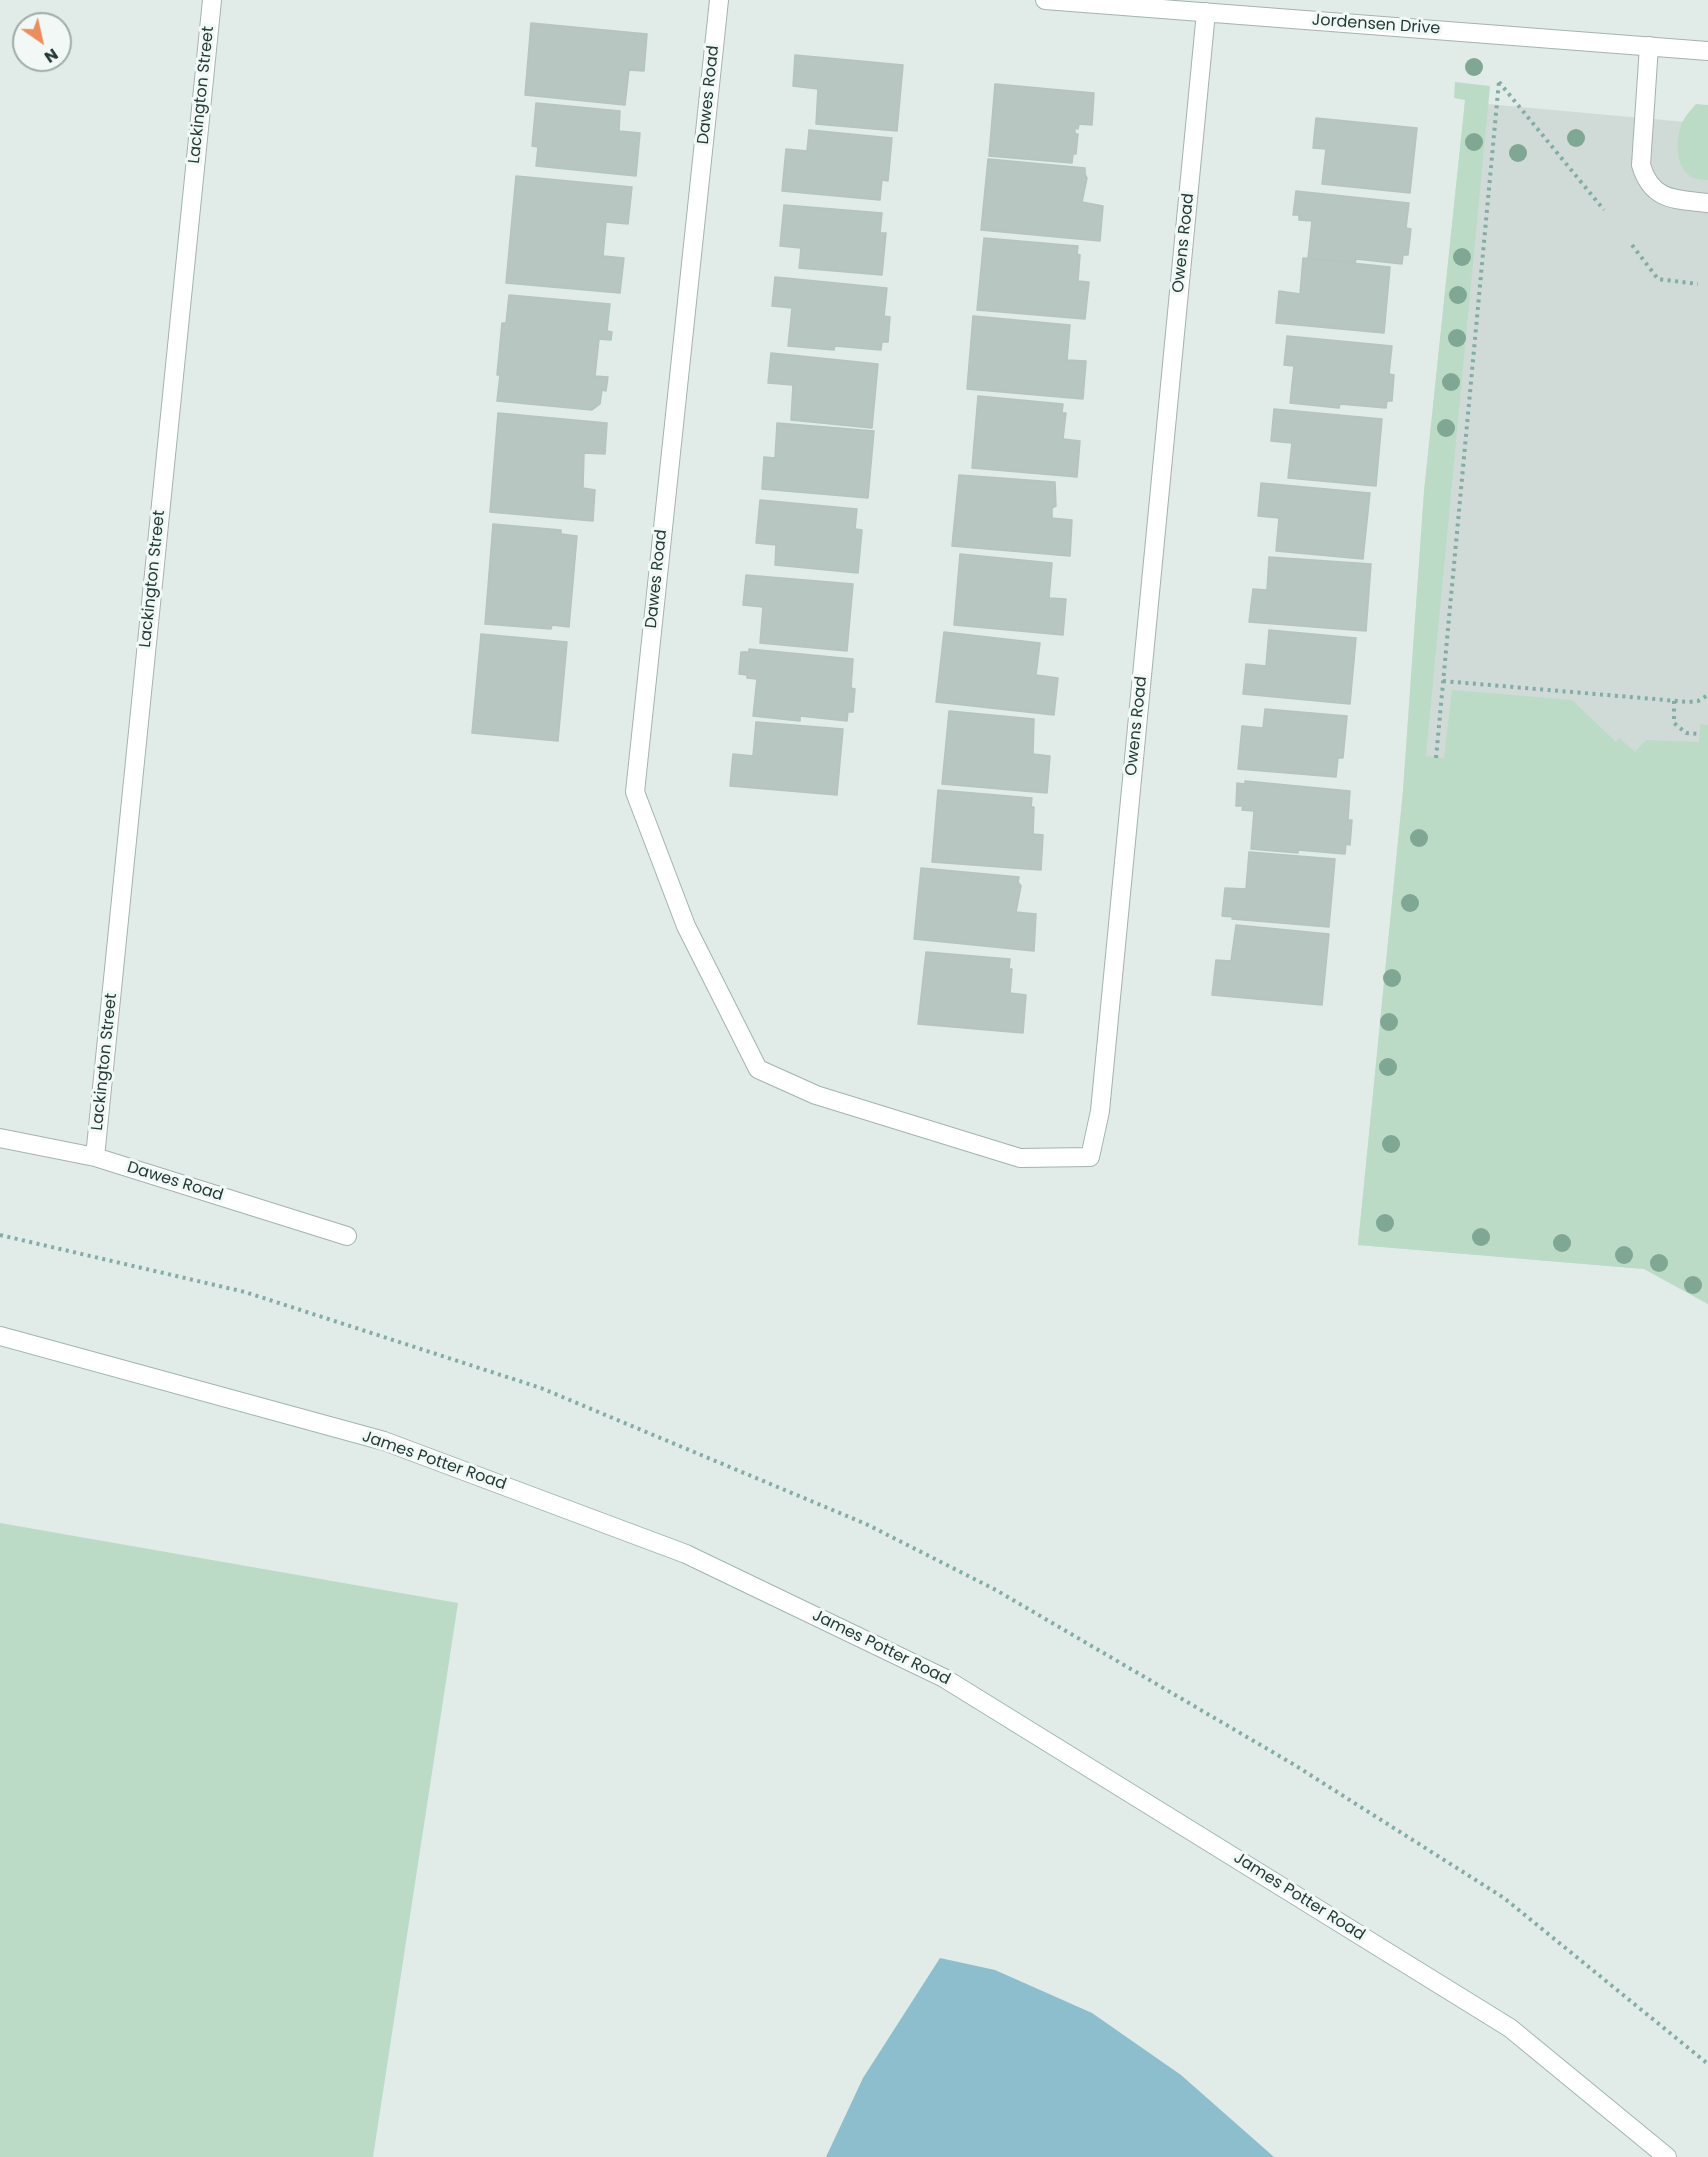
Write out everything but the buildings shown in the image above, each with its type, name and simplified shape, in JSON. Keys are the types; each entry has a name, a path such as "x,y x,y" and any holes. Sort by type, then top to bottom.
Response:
{"street":[{"name":"Lackington Street","path":"95,1157 212,0"},
{"name":"Dawes Road","path":"719,0 635,792 686,926 758,1069 816,1095"},
{"name":"Jordensen Drive","path":"1045,0 1708,51"},
{"name":"Owens Road","path":"816,1095 1020,1158 1090,1157 1100,1111 1206,12"},
{"path":"1649,46 1641,165 1644,177 1661,195 1672,199 1708,202"},
{"name":"Dawes Road","path":"0,1138 95,1157 346,1236"},
{"name":"James Potter Road","path":"0,1336 384,1441 686,1554 934,1673 1510,2028 1667,2157"}],"path":[{"path":"1436,758 1499,81 1604,210"},
{"path":"1632,245 1658,279 1698,284"},
{"path":"1443,681 1674,701 1698,701 1708,695"},
{"path":"1674,701 1674,723 1686,733 1700,734"},
{"path":"0,1234 245,1292 541,1388 866,1524 996,1590 1293,1764 1503,1898 1708,2064"}],"shaded area":[{"path":"1465,102 1708,124 1708,1304 1644,1269 1358,1245 1403,791 1424,492"}],"green space":[{"path":"1455,82 1490,86 1426,756 1444,758 1452,690 1572,700 1616,742 1619,738 1635,752 1646,740 1699,742 1700,724 1708,725 1708,1304 1644,1269 1358,1245 1403,791 1424,492 1465,100 1454,98"},
{"path":"1696,104 1708,105 1708,180 1697,179 1689,175 1683,169 1678,152 1682,123"},
{"path":"0,1523 458,1603 373,2157 0,2157"}],"water":[{"path":"940,1958 995,1970 1092,2013 1181,2075 1274,2157 826,2157 863,2078"}]}
